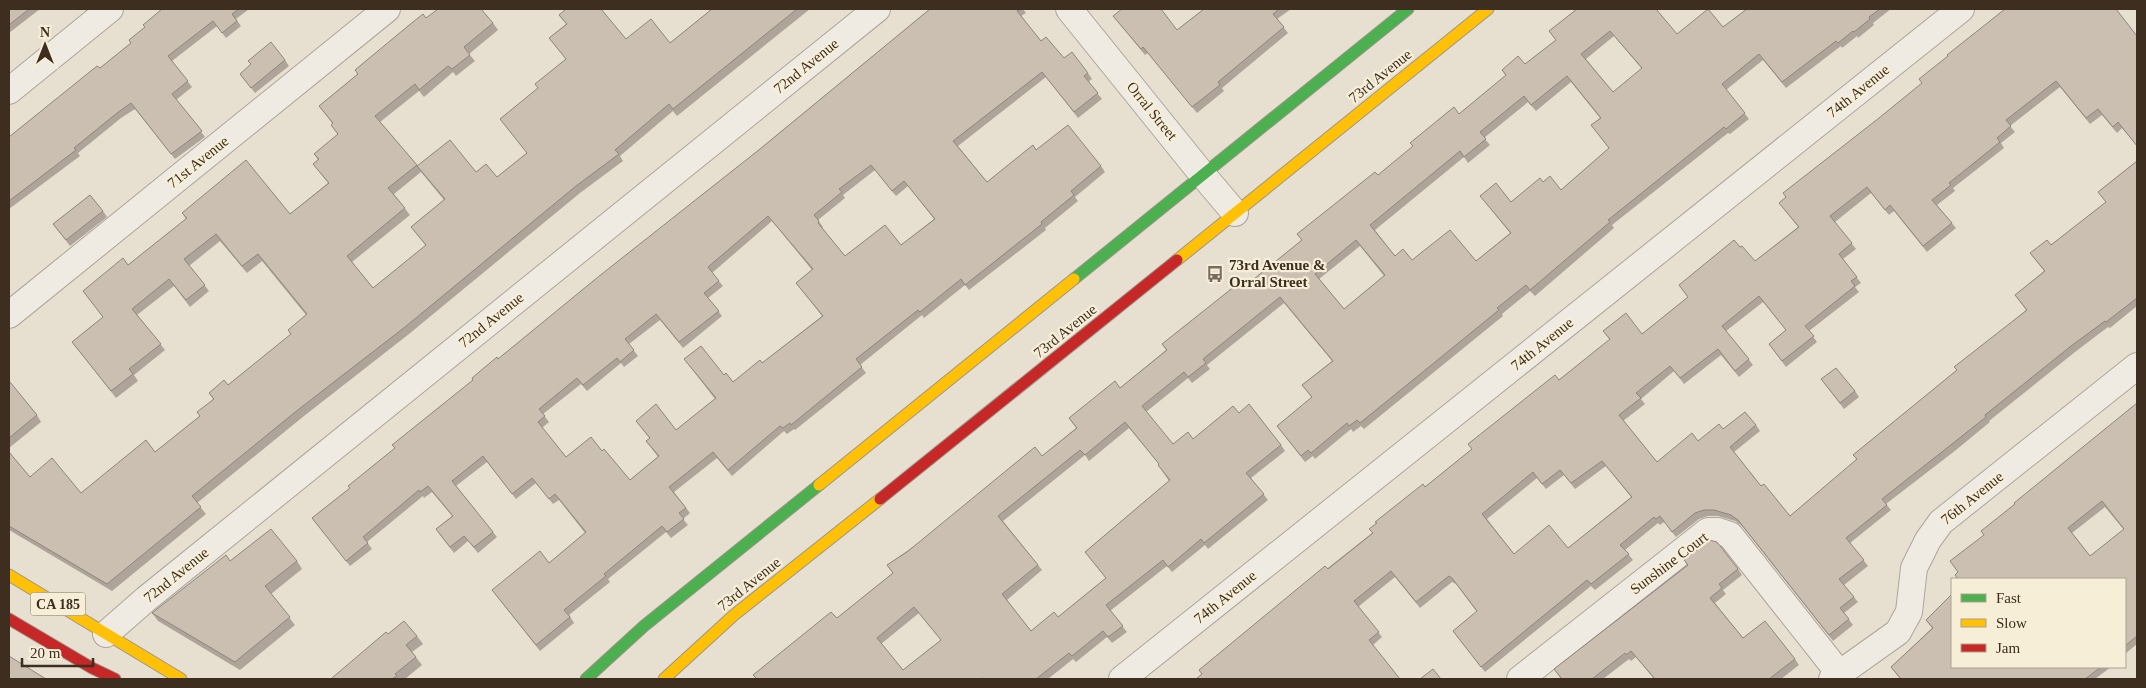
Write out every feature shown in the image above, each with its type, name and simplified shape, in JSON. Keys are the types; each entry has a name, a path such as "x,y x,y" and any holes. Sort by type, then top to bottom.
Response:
{"main road":[{"path":"586,679 644,626 1408,9"},
{"name":"73rd Avenue","path":"664,679 734,615 895,488 1488,9"},
{"name":"CA 185","path":"9,575 181,679"},
{"name":"CA 185","path":"9,619 92,668 115,679"}],"street":[{"path":"9,91 110,9"},
{"name":"71st Avenue","path":"9,315 387,9"},
{"name":"72nd Avenue","path":"106,634 146,599 876,9"},
{"name":"Orral Street","path":"1070,9 1202,174 1235,212"},
{"name":"74th Avenue","path":"1122,679 1961,9"},
{"name":"76th Avenue","path":"1836,676 1898,632 1909,612 1914,568 1928,540 1941,522 2137,366"},
{"name":"Sunshine Court","path":"1520,679 1708,531 1718,531 1730,536 1836,676"}],"building":[{"path":"9,9 29,9 9,25"},
{"path":"162,9 239,9 232,14 237,21 222,33 213,21 168,56 188,81 172,94 202,131 171,154 131,103 74,148 76,150 9,201 9,137 97,66 100,68 131,43 129,40"},
{"path":"438,9 481,9 493,23 464,47 470,55 452,69 448,66 419,90 415,84 375,116 417,165 388,188 405,208 347,256 373,288 426,245 411,227 445,199 417,166 450,140 476,172 486,164 497,177 527,153 500,119 538,88 535,84 566,59 549,38 567,24 559,15 566,9 601,9 626,39 651,19 670,43 712,9 797,9 673,109 669,104 615,150 619,154 576,186 405,327 299,409 192,496 201,507 107,584 9,526 9,452 30,477 52,458 81,493 146,440 155,452 200,416 197,412 214,399 209,393 224,380 228,385 291,334 288,330 307,314 258,254 242,266 216,234 184,259 205,285 186,300 169,279 132,309 161,344 129,369 133,374 111,391 72,342 103,317 83,291 123,258 128,265 187,218 182,213 246,160 290,214 329,183 313,164 319,159 314,154 338,134 331,125 333,123 319,106 358,74 355,70 408,26 423,14 426,18"},
{"path":"930,9 1020,9 1017,11 1041,41 1046,37 1064,58 1072,52 1088,73 1084,76 1098,93 1074,112 1042,72 953,141 987,182 1033,145 1036,150 1068,125 1101,166 1071,191 1074,195 1041,222 1042,224 965,285 961,279 856,359 862,367 791,425 790,423 783,428 780,426 728,470 713,452 669,487 686,508 679,513 684,519 667,532 662,526 604,574 606,576 564,610 570,617 536,645 492,590 540,551 549,563 586,532 555,494 549,499 532,478 512,494 483,456 452,481 493,532 474,547 464,536 450,547 436,529 453,516 428,486 420,492 419,490 363,537 368,543 346,561 312,518 350,488 348,486 395,448 392,445 473,380 472,378 497,357 498,359 760,149","holes":["871,165 892,191 904,181 935,219 901,245 885,225 845,256 818,223 819,221 814,215 842,192 839,189","768,216 813,269 796,283 823,316 762,363 760,360 733,382 726,373 724,375 701,346 684,359 716,398 676,430 656,404 636,421 650,438 646,441 659,456 630,480 604,449 602,451 591,437 566,457 538,422 545,416 539,409 577,378 583,385 617,358 620,362 634,350 625,339 656,314 679,342 719,311 704,293 719,281 708,267"]},
{"path":"1122,9 1161,9 1177,30 1204,9 1279,9 1273,14 1284,27 1218,82 1220,85 1192,107 1143,47 1141,49 1113,16"},
{"path":"1577,9 1656,9 1677,34 1708,9 1723,27 1747,9 1880,9 1854,32 1838,43 1836,41 1782,82 1759,54 1722,84 1745,113 1726,129 1724,127 1608,220 1610,222 1530,290 1526,285 1497,308 1499,310 1360,423 1357,420 1349,426 1347,423 1311,453 1308,450 1301,456 1277,426 1312,397 1302,385 1333,361 1280,297 1203,359 1206,363 1188,377 1184,372 1142,406 1173,444 1188,432 1193,439 1233,406 1239,413 1249,404 1281,445 1246,473 1264,494 1204,543 1201,539 1168,567 1163,560 1106,605 1123,626 1108,637 1103,631 1072,656 1069,653 1036,679 757,679 753,675 831,612 837,618 893,573 887,565 907,552 1035,447 1042,456 1077,428 1069,418 1115,381 1120,388 1167,350 1162,344 1240,282 1244,287 1302,240 1297,234 1375,172 1378,175 1413,146 1410,143 1454,107 1459,114 1506,75 1502,70 1518,56 1525,64 1556,40 1549,31","holes":["1610,31 1642,68 1613,92 1581,54","1567,76 1601,118 1591,125 1609,148 1561,190 1550,176 1543,182 1540,178 1511,202 1496,183 1480,196 1511,233 1476,261 1450,230 1412,260 1403,249 1395,256 1370,225 1460,151 1464,157 1486,139 1480,132 1524,96 1531,105","1356,240 1385,275 1344,309 1315,274","1125,422 1170,480 1085,552 1106,578 1058,617 1054,612 1031,631 1002,594 1038,565 998,516 1080,450 1085,455","914,607 941,640 903,670 877,638"]},
{"path":"2005,9 2116,9 2137,36 2137,146 2118,122 2113,127 2098,109 2086,118 2056,81 2006,120 2011,126 1997,138 2000,142 1949,183 1951,185 1932,200 1952,223 1923,246 1890,205 1885,210 1867,187 1830,216 1852,243 1839,254 1857,277 1851,281 1855,286 1805,326 1814,336 1782,361 1769,344 1786,330 1759,296 1722,326 1749,359 1735,371 1718,349 1680,378 1670,366 1636,393 1641,398 1619,415 1657,462 1692,433 1698,441 1719,424 1723,429 1745,412 1756,425 1730,447 1761,486 1764,484 1790,516 1857,459 1853,455 1957,370 1954,367 2027,310 2015,295 2045,271 2030,253 2047,240 2051,245 2106,202 2098,192 2137,161 2137,298 2071,346 1985,415 1986,417 1882,499 1887,505 1846,538 1864,560 1839,579 1854,597 1840,608 1849,619 1829,635 1738,520 1731,515 1714,510 1704,510 1695,513 1672,532 1660,516 1656,519 1654,517 1620,545 1629,554 1591,584 1587,580 1481,667 1453,631 1477,611 1452,578 1449,576 1416,602 1391,571 1354,601 1379,632 1369,640 1400,679 1196,679 1202,674 1199,670 1325,566 1328,569 1373,533 1369,529 1377,523 1375,522 1423,484 1425,487 1472,449 1468,444 1555,375 1559,380 1610,339 1603,331 1626,313 1642,334 1688,297 1679,285 1734,240 1755,261 1799,227 1779,203 1786,197 1783,193 1922,83 1919,79","holes":["1602,461 1632,497 1568,548 1549,525 1514,554 1482,514 1533,472 1542,484 1560,470 1571,483"]},
{"path":"271,42 285,60 251,88 240,74 251,64 248,61"},
{"path":"90,195 103,211 66,240 53,224"},
{"path":"1836,368 1855,391 1840,403 1821,379"},
{"path":"9,383 37,415 9,438"},
{"path":"2137,403 2137,636 2126,645 2126,578 1957,578 1955,575 1958,572 1950,561 1984,535 1981,531","holes":["2102,501 2124,529 2090,556 2068,528"]},
{"path":"271,529 297,561 265,586 290,617 235,662 152,613 226,555 230,561"},
{"path":"1709,540 1717,542 1738,569 1719,584 1722,588 1710,598 1743,638 1765,621 1795,659 1769,679 1655,679 1631,651 1626,655 1625,653 1592,679 1562,679 1554,669 1688,565 1684,560"},
{"path":"1951,595 1951,668 2100,668 2085,679 1901,679 1891,667 1933,628 1926,620"},
{"path":"404,621 417,636 406,645 416,657 395,674 397,676 392,679 332,678 386,632 388,634"},
{"path":"9,656 46,679 9,679"},
{"path":"1433,669 1441,679 1420,679"}],"traffic: fast":[{"path":"1074,279 1408,9"},
{"path":"586,679 644,626 819,485"}],"traffic: slow":[{"path":"1177,260 1488,9"},
{"path":"819,485 1074,279"},
{"path":"664,679 734,615 880,499"},
{"path":"9,575 181,679"}],"traffic: jam":[{"path":"880,499 1177,260"},
{"path":"9,619 92,668 115,679"}],"place":[{"name":"73rd Avenue & Orral Street","path":"1215,274"}]}
